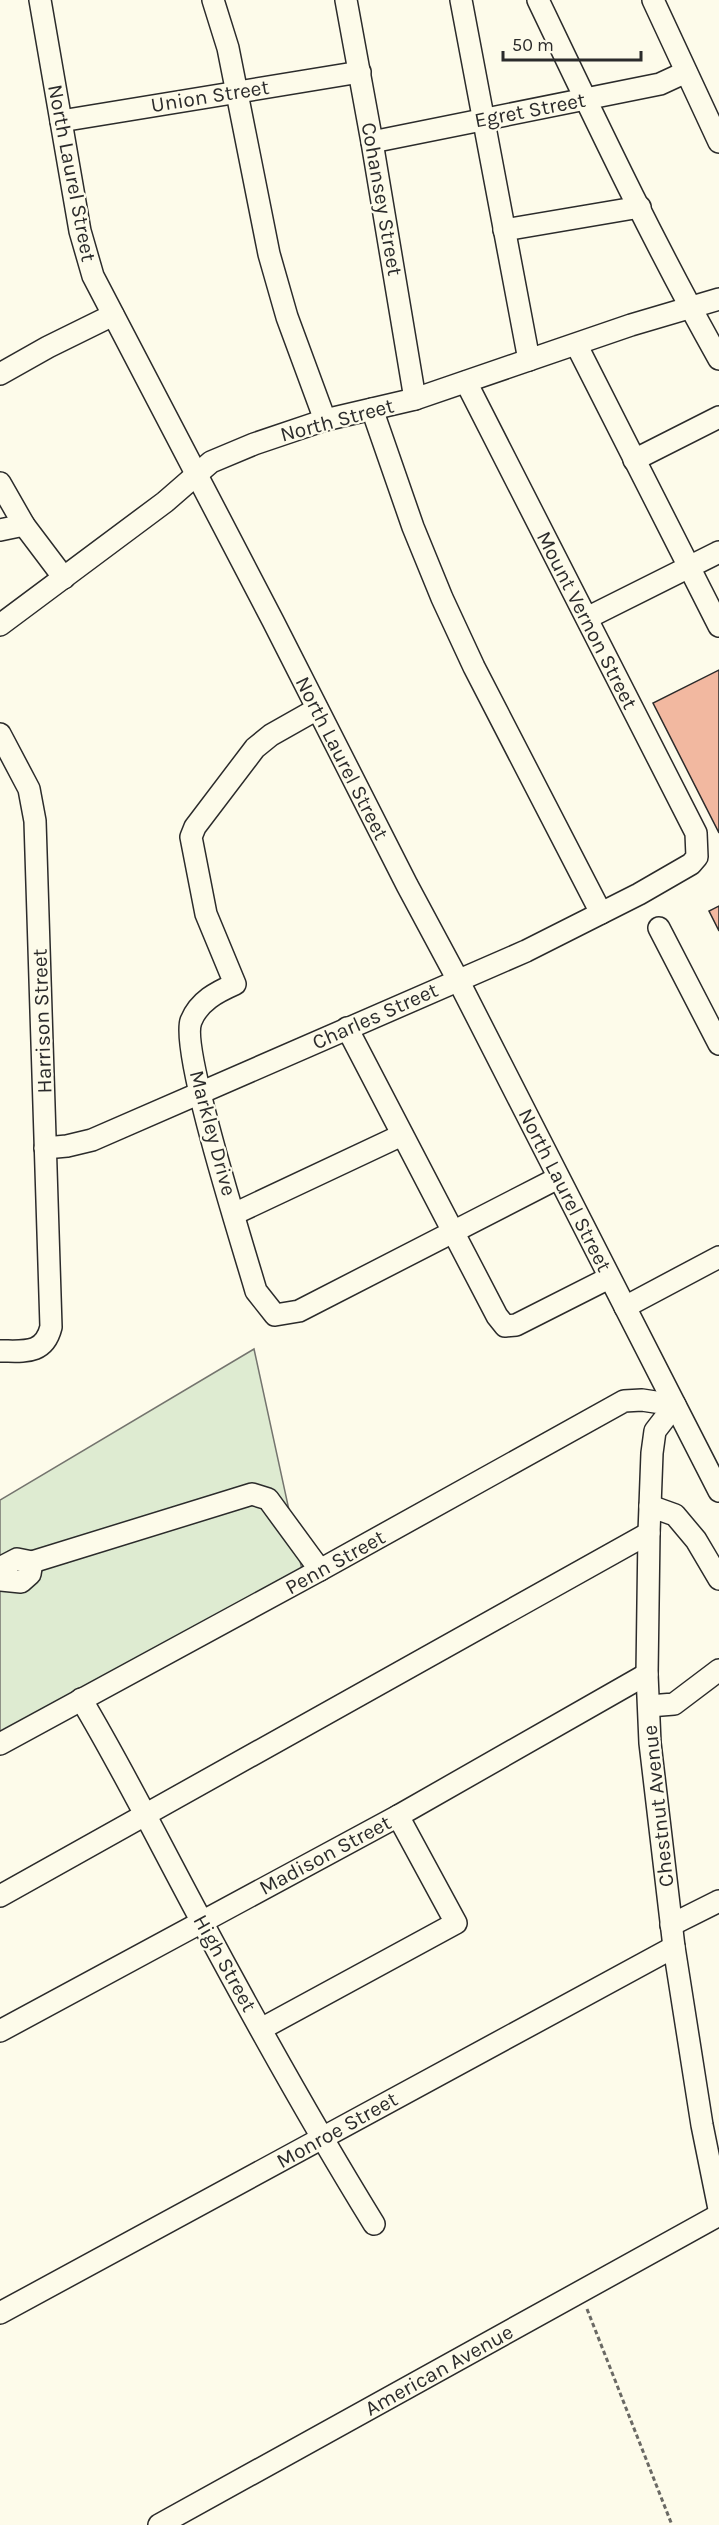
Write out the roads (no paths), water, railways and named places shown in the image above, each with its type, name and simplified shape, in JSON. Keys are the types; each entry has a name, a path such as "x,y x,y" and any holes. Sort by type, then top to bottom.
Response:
{"street":[{"name":"North Laurel Street","path":"40,0 85,257 719,1491"},
{"path":"213,0 228,48 269,254 287,317 325,420"},
{"name":"Cohansey Street","path":"346,0 415,399"},
{"path":"461,0 530,360"},
{"path":"538,0 585,99 719,359"},
{"path":"653,0 719,142"},
{"name":"Union Street","path":"61,121 360,72"},
{"name":"Egret Street","path":"372,142 660,84 686,72"},
{"path":"504,230 640,207"},
{"name":"North Street","path":"0,626 165,502 211,462 254,444 325,420 415,399 577,346 631,325 719,299"},
{"path":"0,374 113,315"},
{"path":"577,346 719,626"},
{"name":"Mount Vernon Street","path":"466,382 696,833 697,857 694,860"},
{"path":"372,409 413,527 442,598 474,667 601,913"},
{"path":"634,460 719,417"},
{"path":"0,483 24,525 64,578"},
{"path":"0,530 24,525"},
{"path":"587,618 719,552"},
{"name":"Markley Drive","path":"316,709 271,735 255,748 195,827 191,837 206,914 235,984 214,994 201,1004 191,1022 189,1040 200,1092 256,1291 275,1315 299,1311 558,1178"},
{"name":"Harrison Street","path":"0,734 29,789 35,821 51,1327 48,1338 39,1347 30,1351 0,1351"},
{"name":"Charles Street","path":"45,1148 92,1140 526,951 639,894 694,860"},
{"path":"659,928 719,1044"},
{"path":"347,1028 452,1232 497,1316 506,1326 516,1325 609,1278"},
{"path":"234,1214 402,1135"},
{"path":"625,1308 719,1257"},
{"name":"Penn Street","path":"0,1744 624,1401 642,1400 675,1405"},
{"name":"Chestnut Avenue","path":"675,1405 655,1431 649,1533 647,1674 650,1743 674,1947 702,2125 719,2209"},
{"path":"0,1568 18,1559 32,1562 252,1494 268,1499 320,1570"},
{"path":"650,1506 675,1515 696,1540 719,1579"},
{"path":"0,1896 649,1533"},
{"path":"0,1580 21,1582 30,1574 32,1562"},
{"path":"649,1706 674,1704 719,1670"},
{"name":"Madison Street","path":"0,2031 398,1816 647,1674"},
{"name":"High Street","path":"81,1700 321,2138 374,2224"},
{"path":"261,2029 456,1923 398,1816"},
{"path":"671,1925 719,1901"},
{"name":"Monroe Street","path":"0,2313 674,1947"},
{"name":"American Avenue","path":"159,2525 719,2215"}]}
